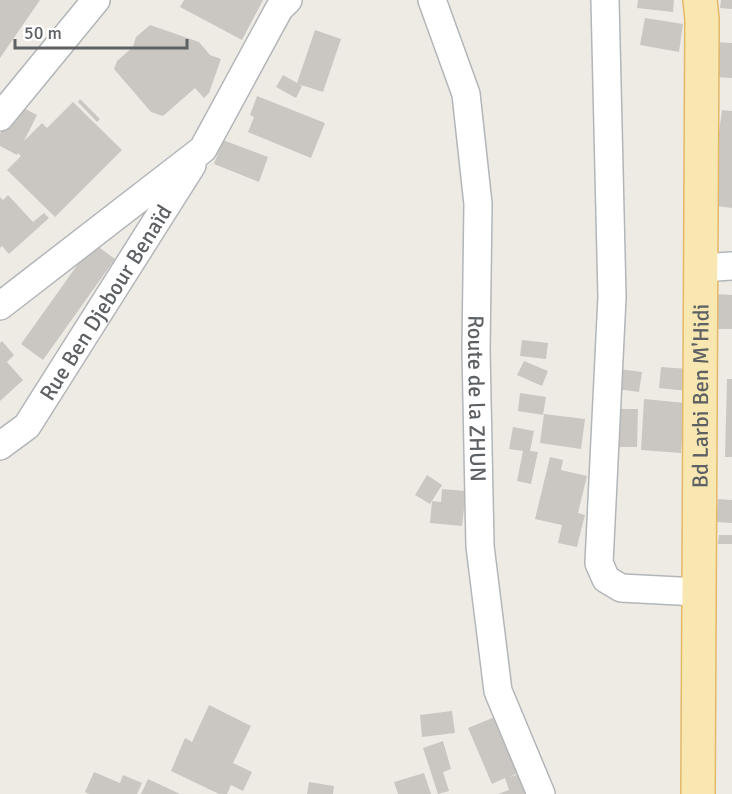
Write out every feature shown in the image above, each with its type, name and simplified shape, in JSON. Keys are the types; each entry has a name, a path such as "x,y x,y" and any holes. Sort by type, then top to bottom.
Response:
{"main road":[{"name":"Bd Larbi Ben M'Hidi","path":"698,794 698,592 716,267 700,0"}],"street":[{"path":"0,117 96,0"},
{"path":"0,306 202,149 279,9 288,0"},
{"name":"Route de la ZHUN","path":"432,0 466,94 478,204 476,350 480,546 498,691 541,794"},
{"path":"605,0 612,297 599,563 606,579 621,588 698,592"},
{"name":"Rue Ben Djebour Benaïd","path":"0,446 27,426 202,149"}],"building":[{"path":"0,0 40,0 0,58"},
{"path":"184,0 263,0 242,40 180,7"},
{"path":"638,0 674,0 673,12 637,8"},
{"path":"721,0 732,0 732,9 720,8"},
{"path":"645,18 683,24 679,52 640,45"},
{"path":"150,25 199,42 210,55 221,59 209,93 204,98 195,88 163,116 151,112 114,69 117,61 133,47 136,37"},
{"path":"315,30 341,39 323,92 298,84 302,86 296,98 276,87 283,75 297,83"},
{"path":"714,42 732,43 732,78 713,77"},
{"path":"257,96 325,123 311,158 248,132 254,117 250,115"},
{"path":"80,99 100,119 97,122 78,102"},
{"path":"73,102 122,150 55,217 7,170 21,156 0,146 0,134 16,104 37,115 24,141 42,123 47,128"},
{"path":"722,110 732,111 732,208 709,205"},
{"path":"223,140 268,157 259,182 214,164"},
{"path":"8,195 33,222 44,213 49,218 9,254 2,246 0,248 0,197 3,200"},
{"path":"93,243 115,259 43,360 21,344"},
{"path":"715,294 732,295 732,329 715,329"},
{"path":"522,340 548,343 546,359 520,356"},
{"path":"2,341 14,355 7,362 23,380 0,401 0,343"},
{"path":"524,361 548,371 542,386 517,375"},
{"path":"661,367 689,369 688,391 659,388"},
{"path":"619,369 642,372 639,392 617,389"},
{"path":"727,379 732,379 732,457 725,457"},
{"path":"520,393 546,397 543,415 518,411"},
{"path":"644,399 685,403 681,453 641,450"},
{"path":"617,409 638,409 637,447 616,447"},
{"path":"544,414 585,419 581,449 540,443"},
{"path":"513,427 534,431 530,451 538,452 531,484 517,481 523,451 509,449"},
{"path":"550,457 563,460 561,470 587,476 578,513 585,515 577,547 558,543 562,525 535,519"},
{"path":"427,475 442,485 430,504 415,495"},
{"path":"442,489 466,491 462,526 430,523 432,501 441,502"},
{"path":"718,499 732,500 732,523 716,522"},
{"path":"719,535 732,535 732,544 718,544"},
{"path":"209,705 251,726 233,763 252,772 243,791 231,785 227,794 219,794 171,771 185,738 192,742"},
{"path":"452,711 455,733 422,737 420,715"},
{"path":"502,714 525,770 509,777 527,772 534,794 498,794 509,790 505,778 492,784 468,728"},
{"path":"443,741 451,769 443,772 449,791 438,794 423,748"},
{"path":"94,772 120,783 123,775 142,783 137,794 89,794 85,792"},
{"path":"424,773 431,794 398,794 394,782"},
{"path":"148,779 180,794 141,794"},
{"path":"309,782 334,786 333,794 307,794"}]}
